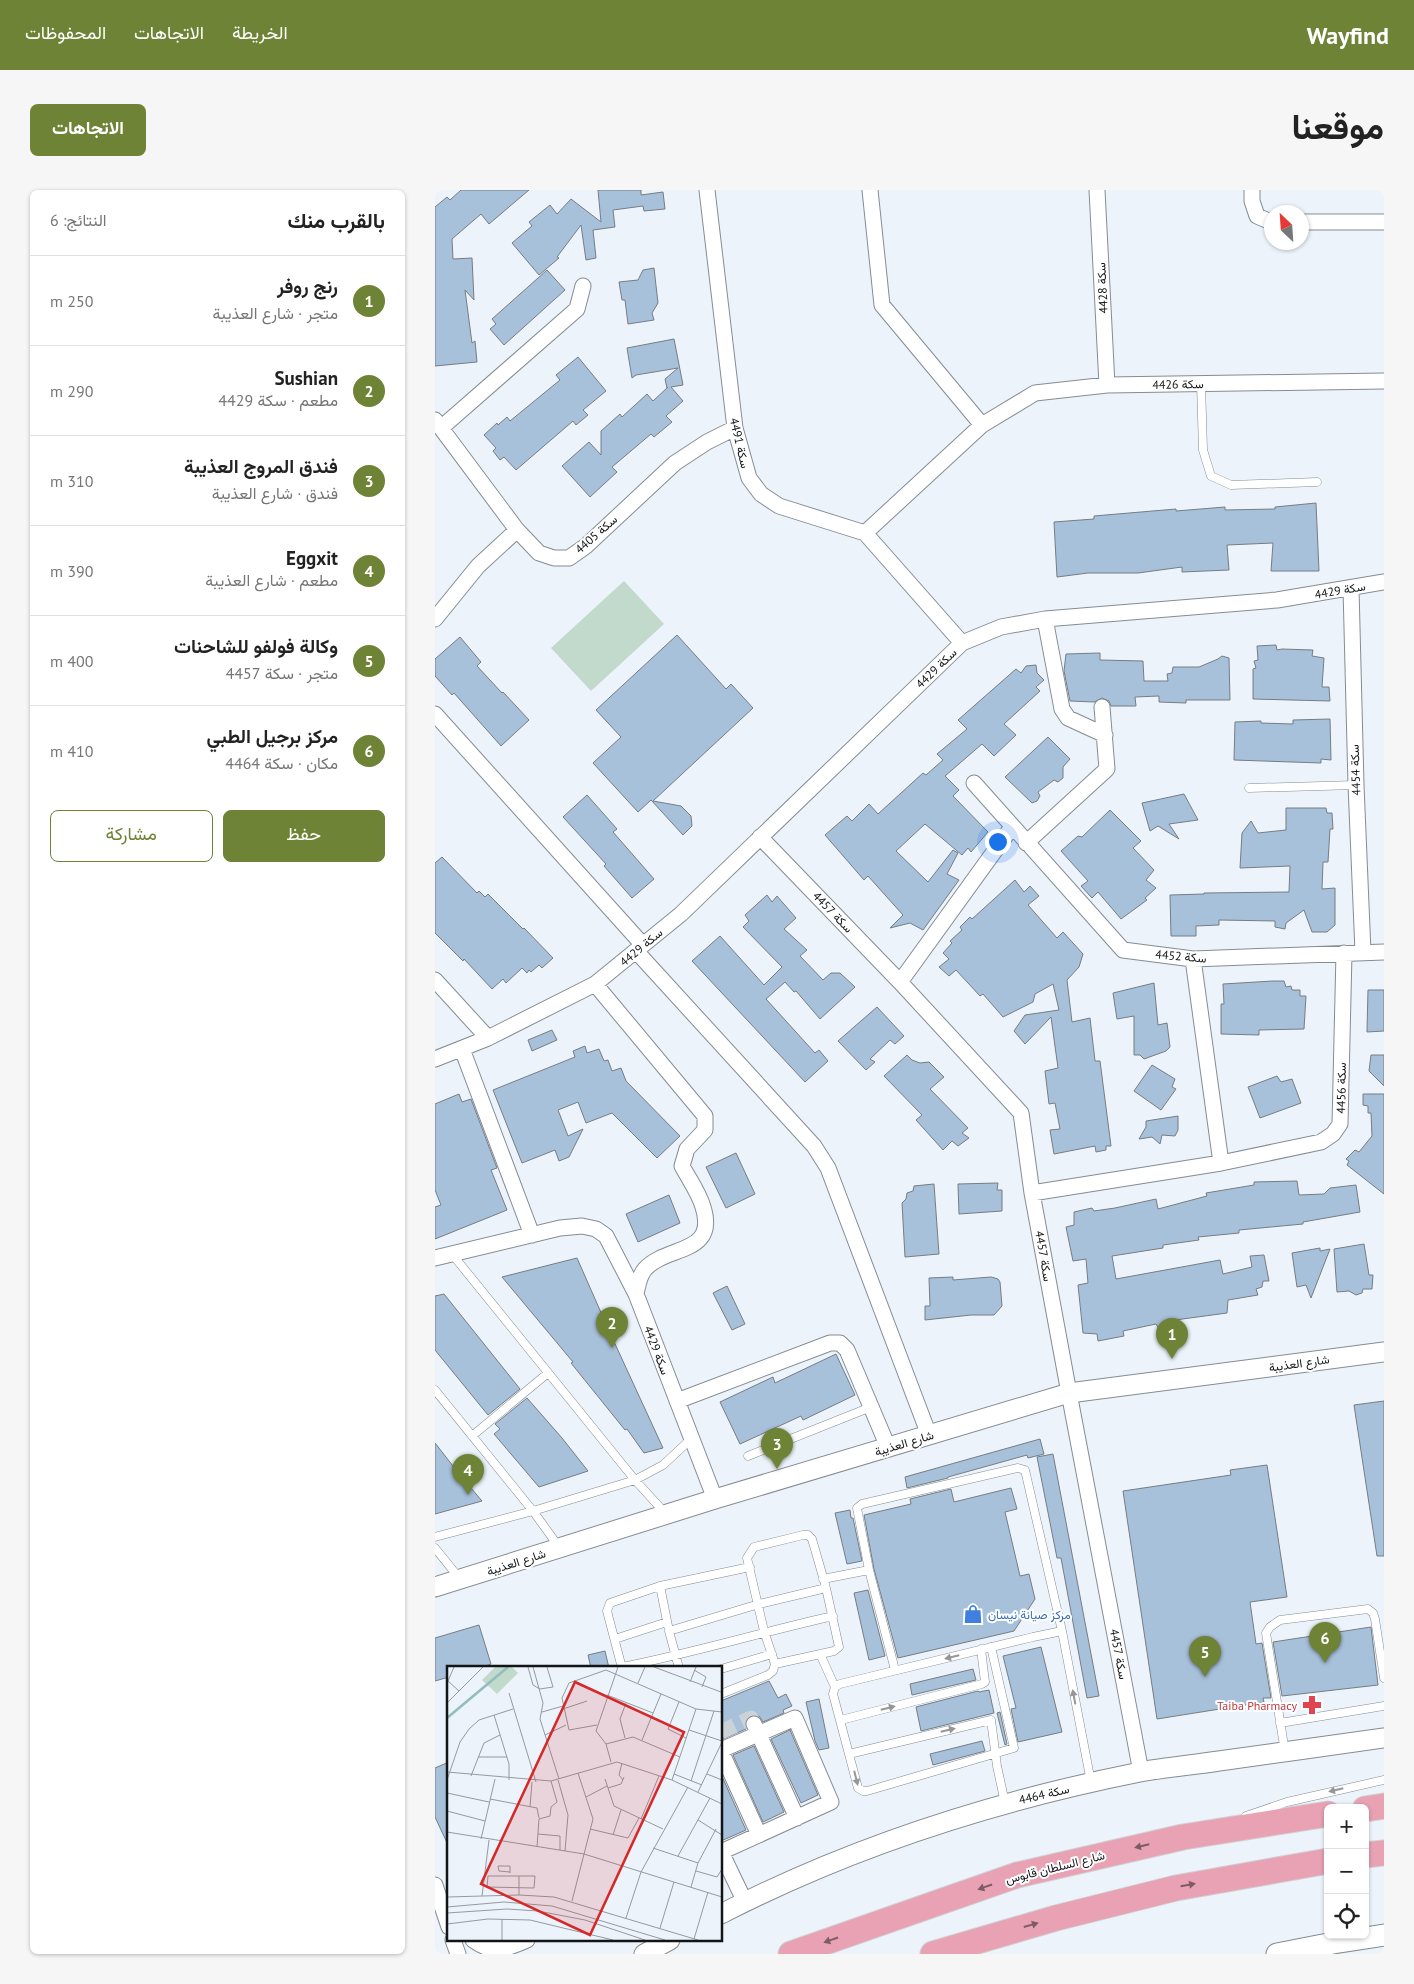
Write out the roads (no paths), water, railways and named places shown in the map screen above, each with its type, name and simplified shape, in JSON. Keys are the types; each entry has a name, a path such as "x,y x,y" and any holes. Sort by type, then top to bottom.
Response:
{"highway":[{"path":"1369,1808 1384,1806"},
{"name":"شارع السلطان قابوس","path":"791,1954 1017,1875 1183,1837 1324,1815"},
{"path":"1369,1855 1384,1853"},
{"path":"933,1954 1056,1918 1176,1888 1324,1862"}],"main road":[{"path":"1277,1954 1334,1948 1384,1935"}],"street":[{"name":"سكة 4491","path":"707,190 735,428 749,478 761,494 779,506 865,534"},
{"path":"870,190 882,305 982,425"},
{"name":"سكة 4428","path":"1097,190 1107,386"},
{"path":"1252,190 1252,202 1257,216 1264,219"},
{"path":"1309,222 1384,222"},
{"path":"438,424 577,309 583,286"},
{"name":"سكة 4426","path":"865,534 982,425 1035,393 1107,386 1384,381"},
{"name":"سكة 4405","path":"438,424 517,530 539,553 554,558 569,558 586,546 675,463 707,442 735,428"},
{"path":"435,619 478,566 517,530"},
{"path":"865,534 962,643"},
{"name":"سكة 4429","path":"435,1059 488,1038 595,984 681,914 962,643 1001,627 1045,619 1277,600 1384,582"},
{"name":"سكة 4454","path":"1351,588 1355,785 1363,952"},
{"path":"1045,619 1062,709 1068,718 1105,734"},
{"path":"1026,843 1107,769 1103,706"},
{"path":"435,714 814,1146 827,1168 929,1435"},
{"name":"سكة 4452","path":"975,784 1123,950 1193,959 1384,952"},
{"path":"900,982 1012,827"},
{"name":"سكة 4457","path":"760,837 900,982 1021,1113 1033,1193 1069,1394 1141,1772"},
{"name":"سكة 4456","path":"1033,1193 1221,1163 1321,1142 1333,1134 1340,1124 1344,953"},
{"path":"1193,959 1221,1163"},
{"path":"435,980 488,1038"},
{"path":"595,984 705,1116 705,1130 687,1149 682,1166 703,1206 707,1225 702,1237 691,1246 651,1264 644,1270 638,1281 636,1294"},
{"path":"462,1048 532,1234"},
{"name":"سكة 4429","path":"435,1258 560,1228 582,1226 596,1229 606,1236 636,1294 715,1499"},
{"path":"677,1401 829,1343 840,1343 847,1350 888,1448"},
{"name":"شارع العذيبة","path":"435,1587 715,1499 1069,1394 1384,1352"},
{"path":"723,1749 756,1729 795,1718 831,1802 723,1851"},
{"path":"756,1729 797,1818"},
{"name":"سكة 4464","path":"723,1913 851,1856 1005,1803 1141,1772 1384,1738"},
{"path":"723,1754 759,1835"},
{"path":"723,1856 745,1902"},
{"path":"435,1885 447,1920"},
{"path":"454,1942 458,1954"},
{"path":"475,1942 482,1948 492,1952 506,1950 523,1942"},
{"path":"643,1954 666,1942"}],"lane":[{"path":"1201,384 1203,450 1211,476 1231,485 1317,482"},
{"path":"1249,788 1355,785"},
{"path":"452,1254 635,1480 666,1514"},
{"path":"472,1436 548,1373"},
{"path":"435,1390 533,1511 560,1548"},
{"path":"747,1456 871,1407"},
{"path":"435,1537 533,1511 635,1480 663,1465 692,1438"},
{"path":"895,1670 869,1570 857,1508 862,1504 1018,1468 1025,1470 1062,1631 1091,1783"},
{"path":"723,1693 768,1674 773,1671 775,1664 764,1631 747,1558 754,1547 808,1535 812,1539 826,1588 839,1647 834,1651 775,1664"},
{"path":"435,1548 460,1579"},
{"path":"622,1666 607,1611 610,1602 661,1586 749,1567"},
{"path":"823,1579 869,1570"},
{"path":"661,1586 667,1622 678,1666"},
{"path":"669,1631 759,1604 826,1588"},
{"path":"1285,1752 1266,1633 1270,1627 1280,1620 1368,1609 1373,1612 1375,1619 1384,1678"},
{"path":"631,1666 676,1656 764,1631 833,1616"},
{"path":"615,1639 667,1622"},
{"path":"835,1686 981,1649 1062,1631"},
{"path":"820,1654 835,1686 833,1694 858,1788 863,1791 1014,1748 991,1647"},
{"path":"841,1720 982,1684 985,1682 981,1649"},
{"path":"723,1668 772,1654"},
{"path":"1281,1723 1384,1706"},
{"path":"849,1754 991,1720 995,1753 1005,1803"},
{"path":"1240,1818 1295,1800 1384,1780"},
{"path":"1183,1837 1230,1821"}],"tunnel":[{"path":"723,1731 751,1718 754,1724"}],"place":[{"name":"Sushian","path":"612,1348"},
{"name":"رنج روفر","path":"1172,1359"},
{"name":"فندق المروج العذيبة","path":"777,1469"},
{"name":"Eggxit","path":"468,1495"},
{"name":"مركز صيانة نيسان","path":"973,1614"},
{"name":"مركز برجيل الطبي","path":"1325,1663"},
{"name":"وكالة فولفو للشاحنات","path":"1205,1677"},
{"name":"Taiba Pharmacy","path":"1312,1705"}]}
